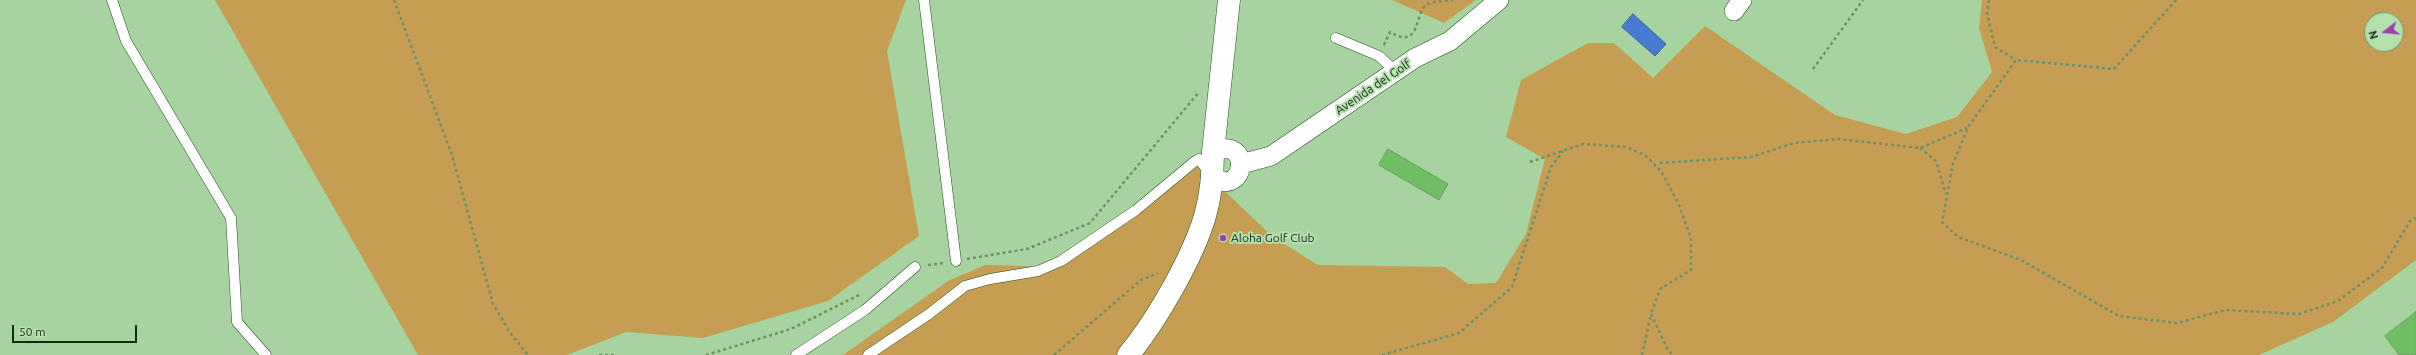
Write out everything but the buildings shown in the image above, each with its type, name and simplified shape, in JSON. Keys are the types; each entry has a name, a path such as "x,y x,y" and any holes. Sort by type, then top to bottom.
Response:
{"street":[{"path":"1128,355 1145,335 1186,261 1205,216 1213,177 1213,152 1229,0"},
{"name":"Avenida del Golf","path":"1241,164 1271,156 1415,58 1450,41 1500,0"},
{"path":"1213,152 1222,148 1231,149 1238,155 1241,164 1240,170 1232,180 1225,182 1213,177"}],"lane":[{"path":"112,0 126,41 231,218 237,322 266,355"},
{"path":"924,0 956,261"},
{"path":"1336,38 1379,56 1396,72"},
{"path":"868,355 929,314 965,286 990,279 1038,271 1061,261 1136,210 1199,159 1213,177"},
{"path":"796,355 865,310 915,267"}],"path":[{"path":"394,0 452,155 493,304 511,334 528,355"},
{"path":"1379,56 1390,32 1401,36 1412,33 1419,24 1421,10 1426,5 1453,0"},
{"path":"1813,69 1863,0"},
{"path":"1989,0 1986,13 1995,46 2016,60 2114,69 2176,0"},
{"path":"2016,60 1968,127 1953,164 1942,222 1958,237 2021,260 2119,316 2177,323 2226,310 2299,314 2338,301 2382,268 2410,221 2416,218"},
{"path":"915,267 1028,249 1090,223 1202,90"},
{"path":"1660,163 1751,157 1794,143 1838,140 1920,148 1968,127"},
{"path":"1530,162 1583,144 1627,147 1646,156 1665,178 1679,205 1691,238 1691,270 1660,290 1651,314 1642,355"},
{"path":"1920,148 1936,161 1945,186 1947,197"},
{"path":"1382,355 1459,333 1512,286 1551,167 1564,150"},
{"path":"1054,355 1141,280 1160,272"},
{"path":"706,355 791,329 867,291"},
{"path":"1651,314 1668,350 1673,355"},
{"path":"599,355 615,355"}],"shaded area":[{"path":"215,0 906,0 887,51 919,236 828,301 703,338 626,332 567,355 418,355"},
{"path":"1392,0 1476,0 1444,23"},
{"name":"Aloha Golf Club","path":"1982,0 2416,0 2416,260 2333,322 2259,355 843,355 948,281 985,265 1056,267 1137,216 1198,166 1273,237 1318,265 1445,267 1468,284 1496,283 1526,234 1545,159 1506,137 1521,80 1588,43 1614,43 1653,78 1705,26 1835,115 1906,134 1957,117 1992,72 1979,28"}],"water":[{"path":"1633,14 1666,44 1655,56 1622,27"}],"place":[{"name":"Aloha Golf Club","path":"1223,238"}]}
